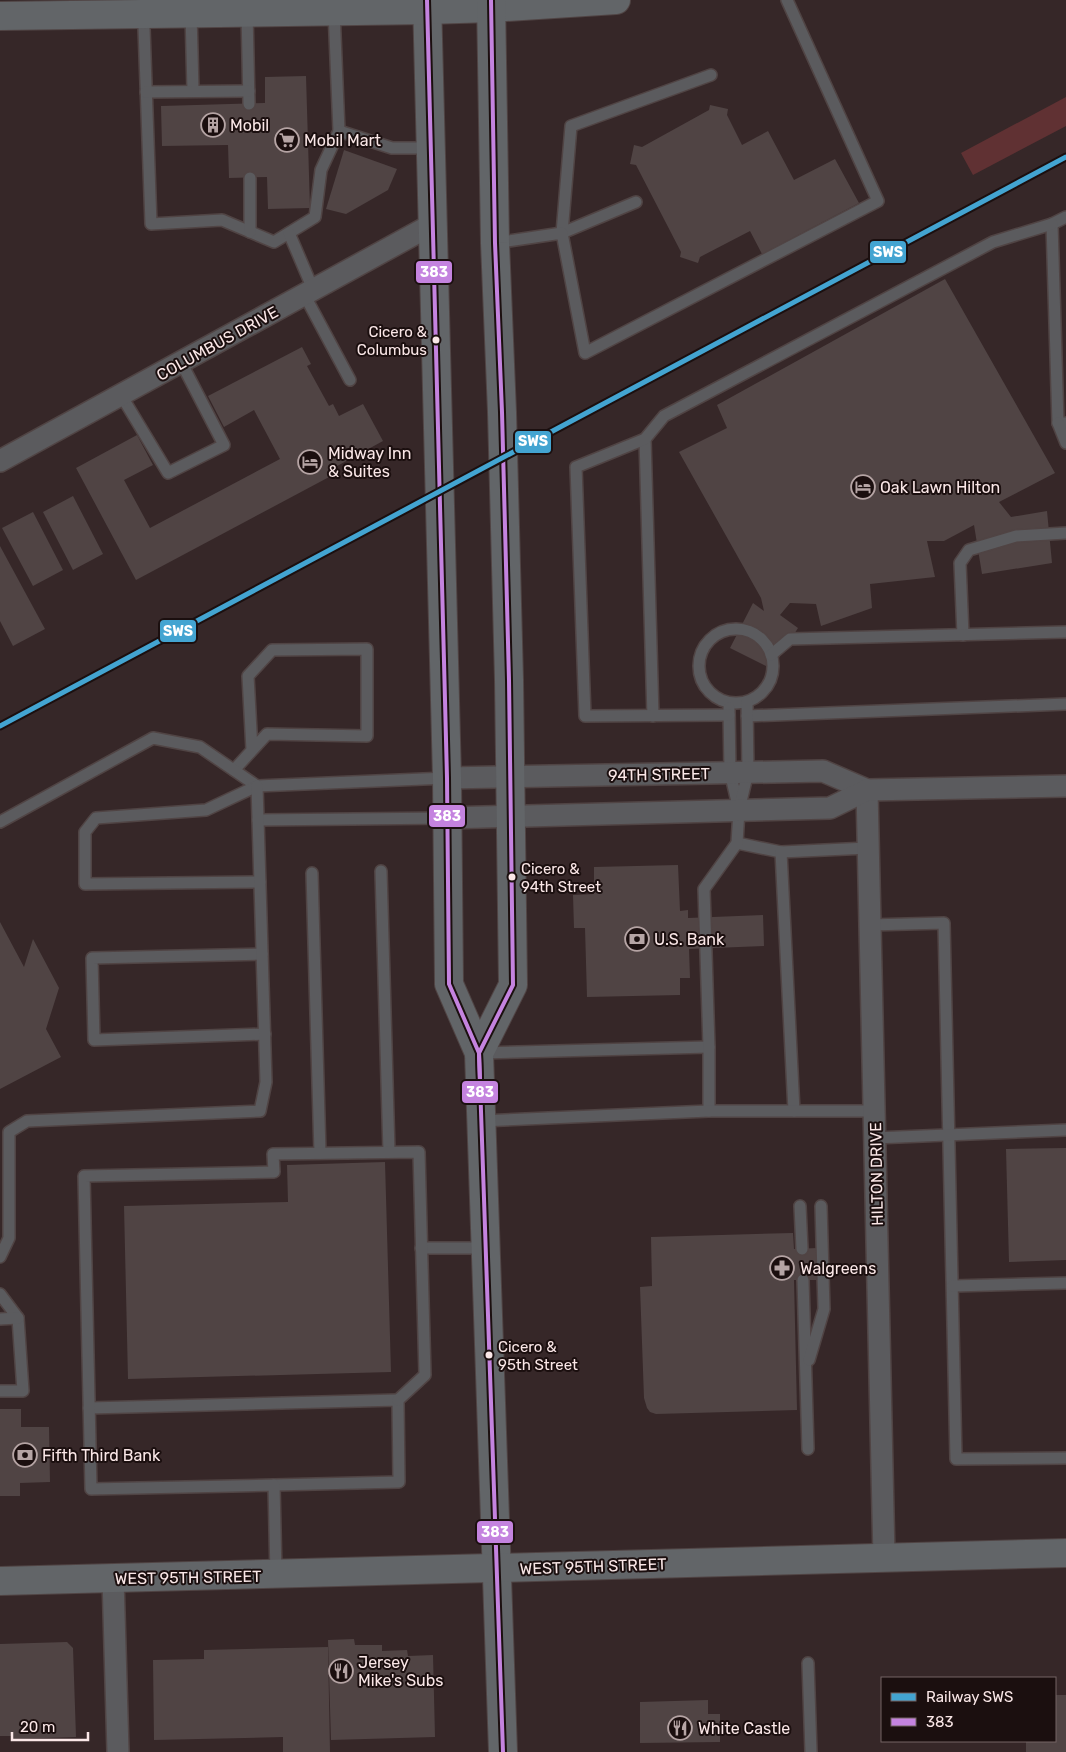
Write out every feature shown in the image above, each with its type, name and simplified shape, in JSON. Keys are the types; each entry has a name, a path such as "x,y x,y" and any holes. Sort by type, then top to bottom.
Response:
{"main road":[{"path":"0,16 74,7 143,6 192,12 334,11 427,5 616,0"},
{"path":"479,1053 513,985 502,412 495,243 492,4"},
{"path":"427,5 447,778 449,984 479,1053 503,1752"},
{"name":"WEST 95TH STREET","path":"0,1581 1066,1553"}],"street":[{"name":"COLUMBUS DRIVE","path":"0,461 433,224"},
{"name":"94TH STREET","path":"447,778 824,771 867,790"},
{"name":"94TH STREET","path":"447,818 830,808 867,790 1066,786"},
{"name":"HILTON DRIVE","path":"867,790 884,1558"},
{"path":"113,1578 118,1752"}],"lane":[{"path":"710,75 571,126 562,233 585,352 878,201 788,0"},
{"path":"143,6 151,224 222,220 274,242 315,217 321,170 339,131 334,11"},
{"path":"192,12 193,91"},
{"path":"247,12 249,104"},
{"path":"146,92 248,91"},
{"path":"339,131 392,148 431,148"},
{"path":"250,178 250,232"},
{"path":"495,243 562,233 636,202"},
{"path":"729,715 585,716 576,467 645,439 664,416 993,242 1052,224 1066,217"},
{"path":"1052,224 1062,423 1066,443"},
{"path":"289,233 309,292 350,380"},
{"path":"121,395 168,474 224,445 181,362"},
{"path":"645,439 653,716"},
{"path":"962,635 960,563 969,550 1016,536 1066,533"},
{"path":"737,629 748,631 766,645 772,655 772,673 766,688 757,697 747,702 728,702 713,696 705,687 700,677 701,654 706,644 715,636 725,631 737,629"},
{"path":"772,655 790,639 1066,632"},
{"path":"234,770 267,734 367,736 367,648 272,650 248,676 252,750"},
{"path":"728,702 739,772 739,810"},
{"path":"709,1110 704,889 737,843 739,772 747,716 747,702"},
{"path":"747,716 1066,704"},
{"path":"0,822 154,738 200,747 258,786"},
{"path":"260,882 85,884 85,832 96,818 206,810 258,786 447,778"},
{"path":"0,1257 9,1238 4,1215 9,1132 26,1121 260,1110 266,1082 258,786"},
{"path":"258,820 447,818"},
{"path":"737,843 781,852 868,848"},
{"path":"781,852 794,1111"},
{"path":"381,871 389,1152"},
{"path":"312,873 320,1153"},
{"path":"870,925 944,923 956,1459 1066,1458"},
{"path":"262,954 92,958 94,1040 264,1034"},
{"path":"479,1053 709,1047"},
{"path":"481,1121 709,1110 874,1111"},
{"path":"875,1138 1066,1130"},
{"path":"89,1408 398,1400 425,1375 419,1152 273,1154 274,1172 84,1176 89,1408 91,1489 400,1482 398,1400"},
{"path":"800,1206 802,1248"},
{"path":"806,1371 824,1308 821,1206"},
{"path":"422,1248 486,1248"},
{"path":"803,1280 808,1449"},
{"path":"953,1286 1066,1283"},
{"path":"0,1294 18,1318 23,1391 0,1391"},
{"path":"0,1319 18,1318"},
{"path":"274,1485 276,1575"},
{"path":"808,1663 811,1752"}],"shaded area":[{"path":"1066,97 1066,126 973,175 961,153"}],"building":[{"path":"306,76 310,208 268,209 267,177 229,178 228,145 162,146 161,106 265,103 265,77"},
{"path":"710,105 728,109 727,115 742,145 768,131 794,180 835,159 859,203 762,254 750,231 700,257 698,263 680,257 681,252 636,165 630,164 634,145 642,147 709,110"},
{"path":"344,150 397,169 388,190 346,214 326,209"},
{"name":"Oak Lawn Hilton","path":"945,279 1055,473 999,502 1011,517 1047,511 1052,563 982,574 974,525 944,541 927,541 935,577 870,584 872,608 821,626 816,604 790,603 780,615 798,628 772,669 730,648 753,603 764,611 761,598 679,452 727,428 717,405"},
{"name":"Midway Inn & Suites","path":"302,347 311,364 307,366 329,406 333,404 339,416 363,404 383,441 328,471 331,476 136,580 76,468 137,435 153,465 124,480 150,528 280,459 254,410 224,427 208,396"},
{"path":"73,496 103,554 73,570 43,512"},
{"path":"33,512 63,570 33,586 2,528"},
{"path":"0,546 45,629 13,646 0,621"},
{"name":"U.S. Bank","path":"678,865 680,911 688,910 688,918 763,915 764,946 689,949 690,978 680,978 680,995 587,997 585,928 574,928 573,895 594,894 594,867"},
{"path":"0,922 24,967 33,939 59,988 46,1029 61,1057 0,1089"},
{"path":"1066,1148 1066,1260 1009,1262 1006,1149"},
{"path":"385,1162 391,1372 128,1379 124,1206 288,1202 287,1165"},
{"name":"Walgreens","path":"793,1233 794,1249 817,1248 818,1280 794,1280 797,1410 656,1414 650,1412 644,1398 640,1287 652,1286 651,1237"},
{"name":"Fifth Third Bank","path":"0,1409 21,1409 21,1427 49,1427 50,1482 20,1483 20,1496 0,1496"},
{"path":"354,1639 355,1645 382,1645 382,1651 407,1650 408,1656 433,1655 435,1737 331,1740 328,1640"},
{"path":"67,1642 73,1648 76,1737 12,1739 12,1736 0,1736 0,1644"},
{"path":"328,1647 330,1752 283,1752 283,1737 154,1740 153,1660 204,1659 204,1650"},
{"path":"1056,1695 1066,1695 1066,1752 1026,1752 1026,1742 1056,1742"},
{"name":"White Castle","path":"708,1700 708,1714 720,1714 720,1742 640,1743 640,1702"}],"rail line":[{"name":"SWS","path":"0,726 1066,157"}],"transit line":[{"name":"383","path":"427,0 447,778 449,984 479,1053 480,1082"},
{"name":"383","path":"491,0 495,243 502,412 509,680 513,985 479,1053 503,1752"}],"place":[{"name":"Mobil","path":"213,125"},
{"name":"Mobil Mart","path":"287,140"},
{"name":"Cicero & Columbus","path":"436,340"},
{"name":"Midway Inn & Suites","path":"310,462"},
{"name":"Oak Lawn Hilton","path":"863,487"},
{"name":"Cicero & 94th Street","path":"512,877"},
{"name":"U.S. Bank","path":"637,939"},
{"name":"Walgreens","path":"782,1268"},
{"name":"Cicero & 95th Street","path":"489,1355"},
{"name":"Fifth Third Bank","path":"25,1455"},
{"name":"Jersey Mike's Subs","path":"341,1671"},
{"name":"White Castle","path":"680,1728"}]}
